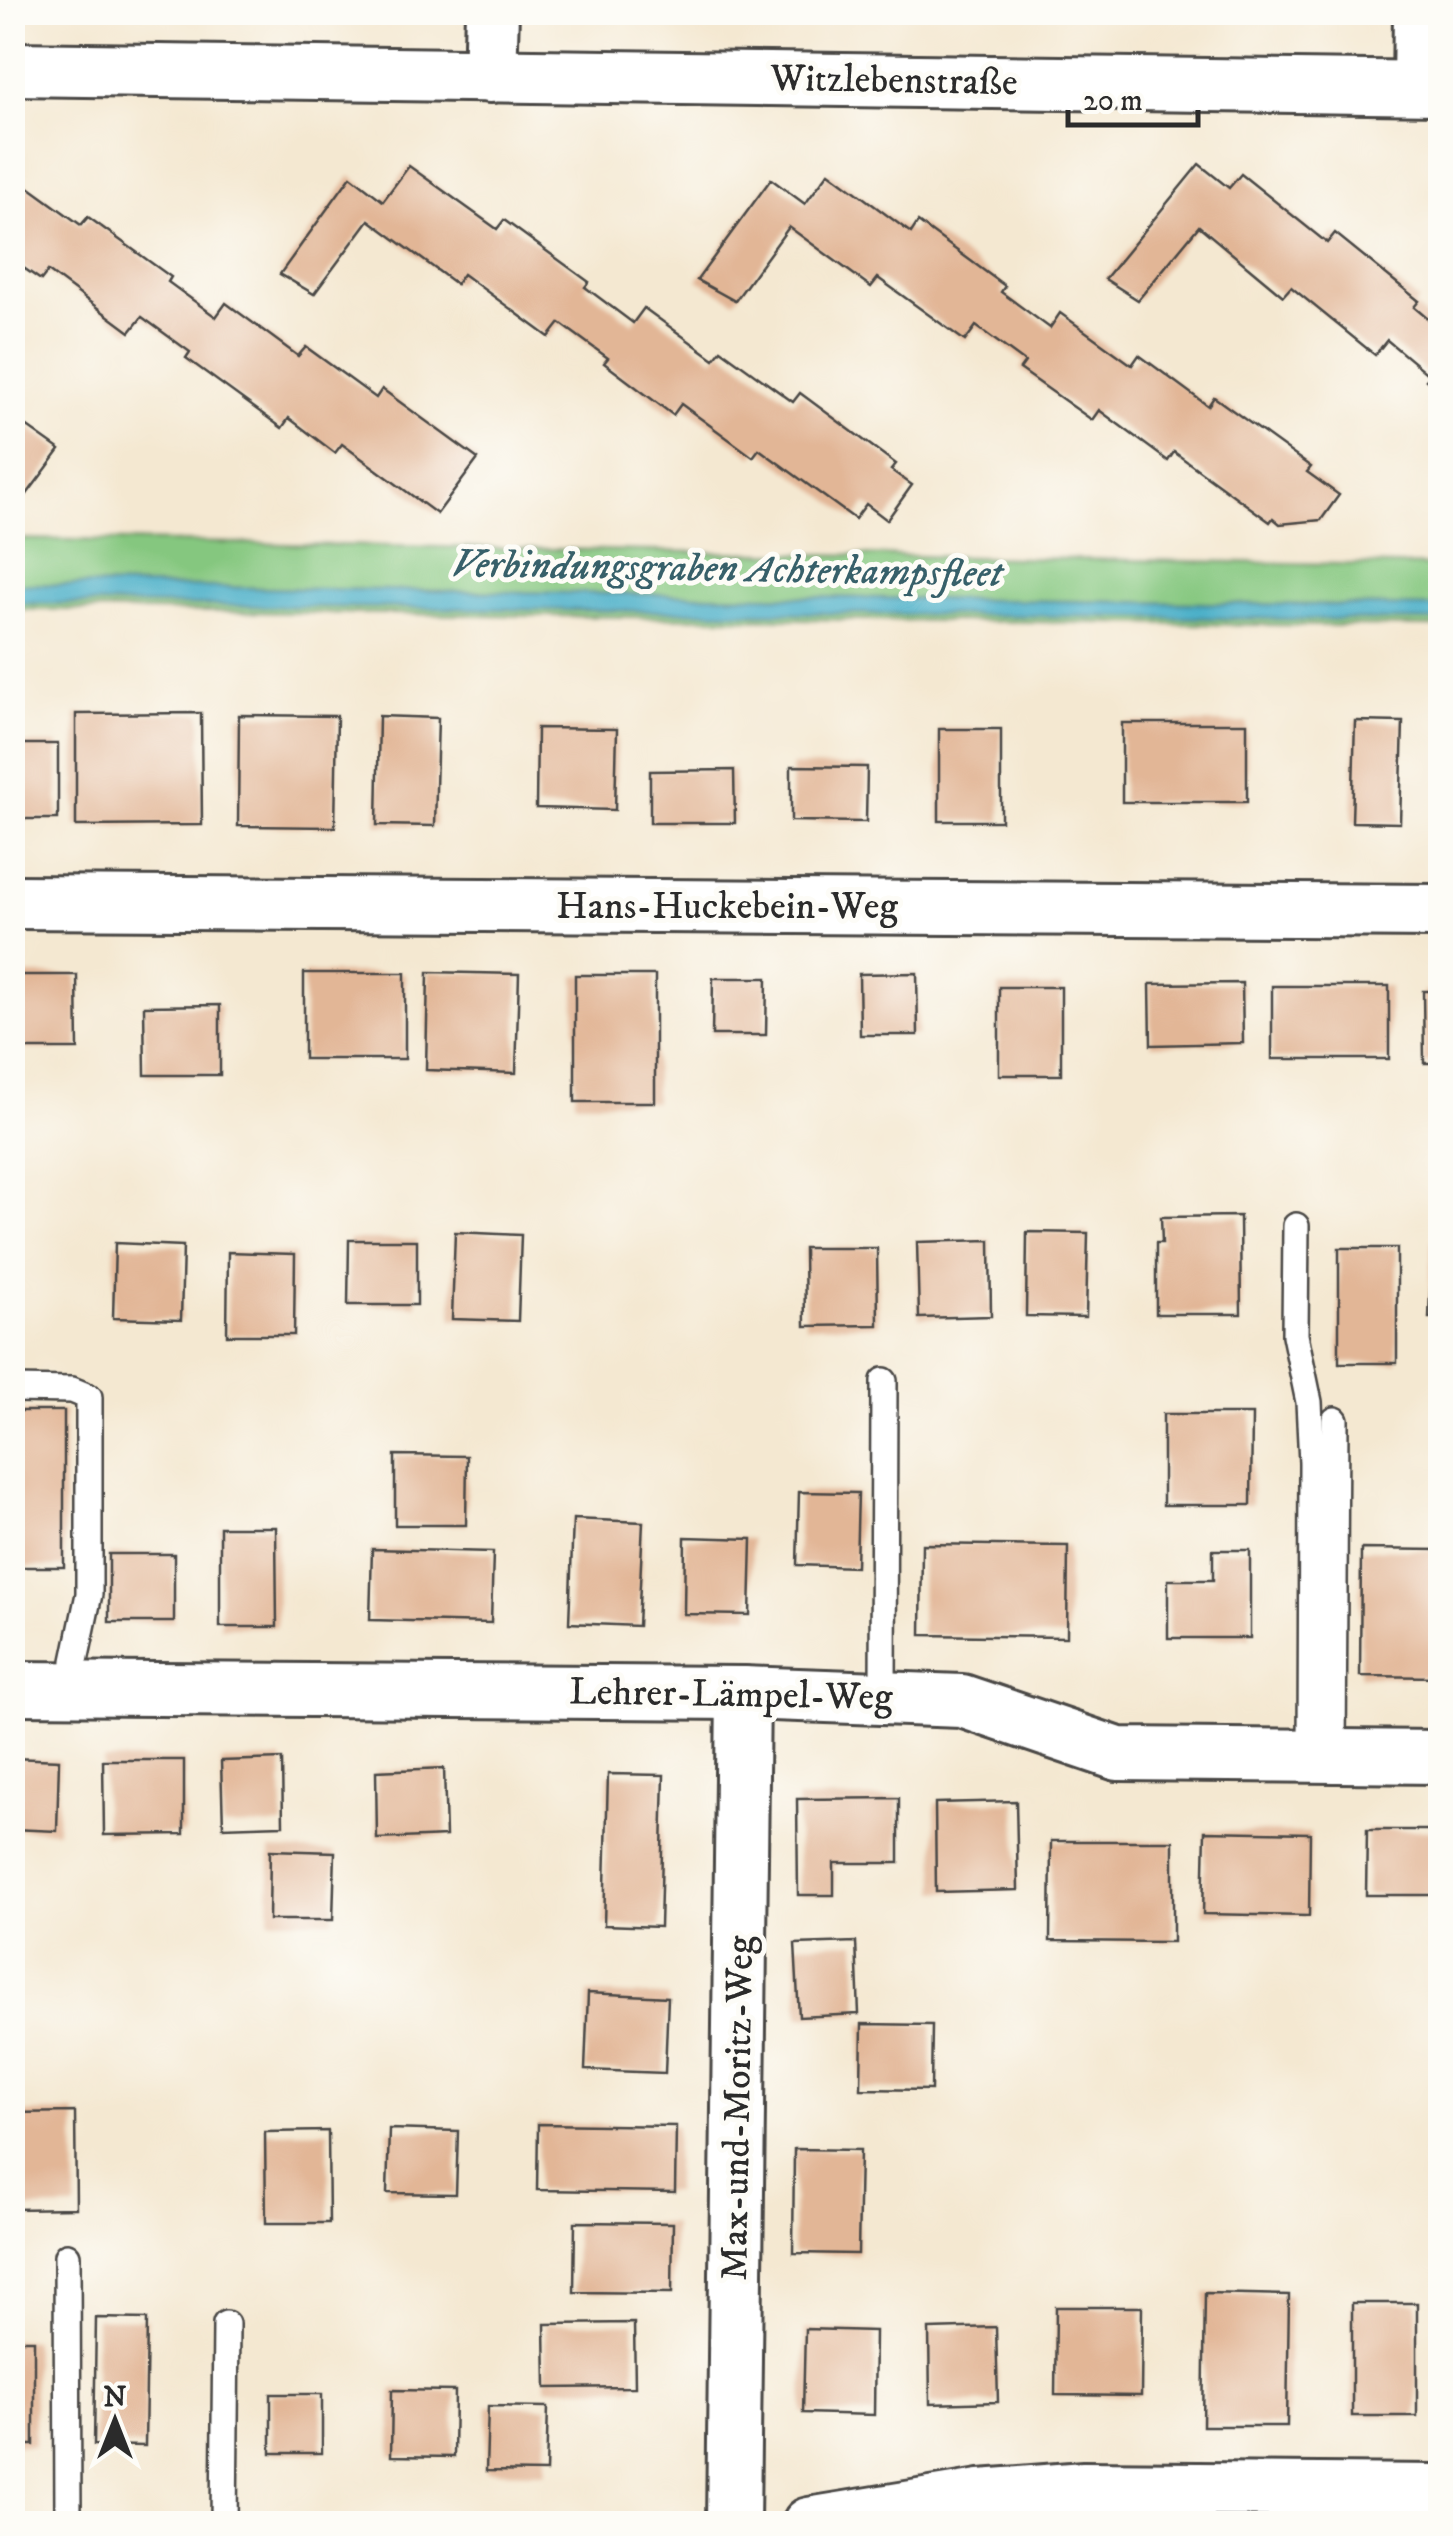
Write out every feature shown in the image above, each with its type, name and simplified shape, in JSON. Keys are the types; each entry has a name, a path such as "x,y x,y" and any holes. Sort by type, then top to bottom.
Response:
{"street":[{"path":"490,76 492,12"},
{"name":"Witzlebenstraße","path":"12,69 1430,88 1420,12"},
{"name":"Hans-Huckebein-Weg","path":"12,902 1440,912"},
{"name":"Lehrer-Lämpel-Weg","path":"12,1688 743,1693 962,1700 1118,1754 1440,1757"},
{"name":"Max-und-Moritz-Weg","path":"733,2524 743,1693"},
{"path":"809,2524 874,2517 980,2496 1084,2488 1440,2491"}],"lane":[{"path":"1296,1226 1295,1335 1307,1386 1312,1463 1322,1756"},
{"path":"883,1698 884,1381"},
{"path":"13,1389 72,1390 89,1397 89,1594 75,1661 74,1688"},
{"path":"1322,1756 1335,1420"},
{"path":"68,2256 68,2524"},
{"path":"224,2524 226,2324"}],"green space":[{"path":"13,539 1440,566 1440,627 13,609"}],"water":[{"path":"13,584 1440,607 1440,621 13,603"}],"building":[{"path":"1199,164 1229,188 1241,174 1327,243 1335,233 1419,301 1414,307 1440,329 1440,392 1426,380 1430,376 1387,340 1375,355 1291,287 1283,296 1199,226 1138,300 1105,279"},
{"path":"409,166 497,229 504,220 589,282 585,287 633,323 644,308 714,359 721,350 793,402 800,393 896,464 891,470 912,485 887,520 866,504 855,519 759,449 753,457 681,404 673,415 604,363 608,358 560,323 549,337 463,274 456,284 369,220 314,294 280,274 351,176 383,201"},
{"path":"829,172 911,233 918,222 1005,286 1001,292 1050,328 1060,313 1132,365 1139,355 1208,406 1214,397 1311,467 1307,472 1339,495 1321,520 1280,524 1273,518 1270,522 1174,452 1168,461 1099,410 1092,420 1020,369 1025,362 976,326 965,341 878,278 871,287 789,227 735,301 697,280 771,179 805,204"},
{"path":"12,175 81,225 88,217 171,277 168,282 216,317 226,303 298,356 306,347 376,398 382,389 478,459 437,514 342,444 335,453 289,418 282,428 186,358 190,352 142,317 130,332 48,271 41,280 12,260"},
{"path":"12,416 60,450 19,505 12,500"},
{"path":"201,713 202,825 76,826 76,714"},
{"path":"239,715 337,716 335,827 238,826"},
{"path":"379,716 438,718 435,826 377,825"},
{"path":"1355,721 1403,722 1400,823 1352,822"},
{"path":"1122,723 1247,723 1247,802 1122,802"},
{"path":"537,728 617,729 615,810 536,808"},
{"path":"939,729 1001,729 1001,821 939,821"},
{"path":"12,744 58,744 58,819 12,819"},
{"path":"791,766 867,767 866,822 791,821"},
{"path":"734,770 735,823 650,823 650,771"},
{"path":"428,972 519,974 516,1073 426,1070"},
{"path":"304,973 405,973 405,1059 304,1059"},
{"path":"917,973 918,1035 860,1035 859,974"},
{"path":"12,975 77,975 78,1049 12,1049"},
{"path":"575,975 655,975 655,1102 575,1102"},
{"path":"713,978 767,978 766,1035 712,1035"},
{"path":"1242,983 1243,1043 1151,1045 1150,984"},
{"path":"1272,986 1389,986 1389,1059 1272,1059"},
{"path":"999,987 1061,987 1061,1075 999,1075"},
{"path":"1423,991 1440,991 1440,1063 1424,1063"},
{"path":"220,1005 220,1075 145,1075 144,1006"},
{"path":"1240,1216 1241,1314 1156,1314 1156,1243 1162,1243 1161,1217"},
{"path":"455,1232 521,1235 518,1321 452,1319"},
{"path":"1027,1232 1088,1233 1086,1317 1026,1316"},
{"path":"349,1240 417,1240 417,1305 348,1305"},
{"path":"990,1240 991,1316 919,1318 917,1242"},
{"path":"1432,1241 1440,1241 1440,1318 1429,1318"},
{"path":"115,1243 183,1246 181,1320 113,1318"},
{"path":"804,1248 877,1248 878,1325 805,1326"},
{"path":"1339,1248 1397,1248 1397,1363 1339,1363"},
{"path":"228,1252 295,1254 294,1335 227,1335"},
{"path":"12,1411 64,1411 64,1567 12,1567"},
{"path":"1163,1414 1252,1414 1251,1505 1163,1505"},
{"path":"395,1455 467,1456 466,1525 395,1525"},
{"path":"799,1492 858,1493 856,1567 797,1565"},
{"path":"573,1519 643,1522 638,1626 569,1623"},
{"path":"220,1527 276,1527 277,1627 220,1627"},
{"path":"685,1537 752,1539 750,1615 684,1614"},
{"path":"922,1544 1068,1546 1067,1637 921,1635"},
{"path":"372,1549 493,1552 491,1623 370,1620"},
{"path":"1361,1549 1440,1550 1440,1677 1360,1676"},
{"path":"1213,1550 1250,1550 1250,1638 1168,1638 1168,1580 1213,1580"},
{"path":"109,1554 174,1554 174,1622 109,1622"},
{"path":"12,1758 59,1760 57,1831 12,1829"},
{"path":"282,1759 283,1825 223,1827 221,1761"},
{"path":"103,1760 184,1760 184,1834 104,1835"},
{"path":"444,1768 446,1836 377,1839 376,1771"},
{"path":"608,1774 664,1775 660,1927 604,1925"},
{"path":"899,1798 899,1863 834,1863 834,1895 798,1895 797,1799"},
{"path":"1016,1801 1018,1890 936,1892 935,1803"},
{"path":"1367,1830 1440,1830 1440,1895 1366,1895"},
{"path":"1205,1831 1310,1833 1309,1916 1203,1914"},
{"path":"1051,1841 1173,1841 1173,1942 1050,1941"},
{"path":"270,1850 335,1852 333,1920 269,1920"},
{"path":"856,1942 859,2014 799,2017 795,1944"},
{"path":"588,1993 668,1997 665,2073 585,2070"},
{"path":"862,2024 932,2025 931,2090 861,2089"},
{"path":"75,2112 76,2208 12,2209 12,2113"},
{"path":"538,2124 676,2126 675,2192 537,2190"},
{"path":"389,2129 458,2131 456,2194 387,2193"},
{"path":"328,2131 329,2223 266,2223 265,2132"},
{"path":"794,2149 860,2150 858,2254 793,2253"},
{"path":"575,2222 673,2223 672,2293 574,2292"},
{"path":"1205,2293 1289,2295 1287,2426 1203,2426"},
{"path":"1352,2303 1417,2303 1417,2416 1352,2416"},
{"path":"1056,2307 1142,2307 1141,2396 1055,2395"},
{"path":"96,2318 147,2319 145,2446 94,2445"},
{"path":"634,2323 635,2387 546,2388 545,2324"},
{"path":"996,2327 998,2402 930,2404 929,2329"},
{"path":"805,2329 875,2331 874,2415 803,2413"},
{"path":"12,2340 34,2340 34,2445 12,2445"},
{"path":"392,2390 455,2391 454,2457 391,2456"},
{"path":"271,2394 322,2394 322,2453 271,2453"},
{"path":"488,2406 548,2407 546,2472 486,2471"}],"water label":[{"name":"Verbindungsgraben Achterkampsfleet","path":"727,570"}]}
